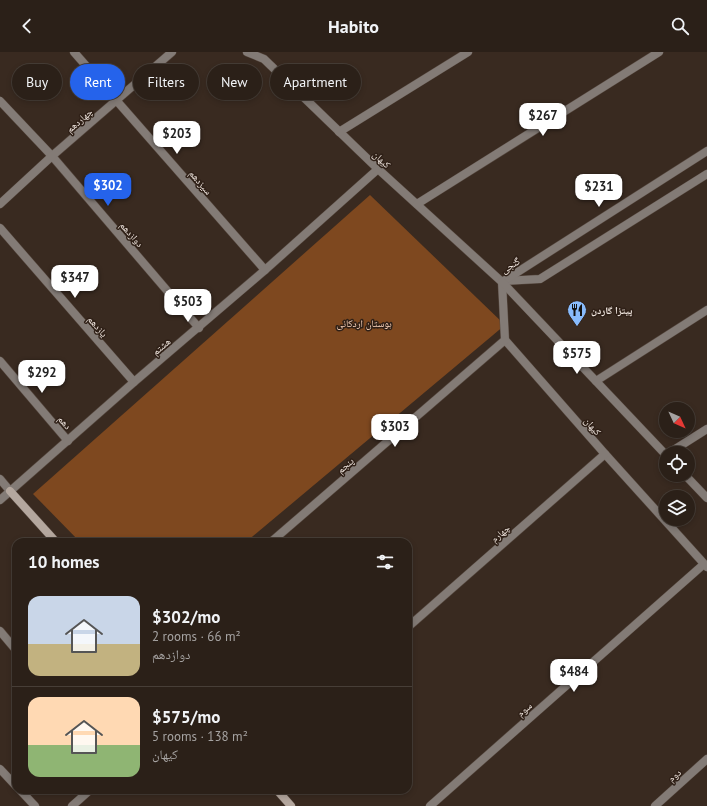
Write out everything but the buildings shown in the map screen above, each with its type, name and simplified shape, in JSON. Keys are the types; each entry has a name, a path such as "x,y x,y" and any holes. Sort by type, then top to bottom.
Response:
{"main road":[{"path":"10,491 52,538"},
{"path":"280,794 291,806"}],"street":[{"name":"سیزدهم","path":"74,52 84,64"},
{"name":"چهاردهم","path":"125,92 172,52"},
{"name":"کیهان","path":"247,52 265,55 339,132 502,282 659,448"},
{"path":"339,132 468,52"},
{"path":"417,204 659,52"},
{"name":"سیزدهم","path":"116,100 265,270"},
{"name":"چهاردهم","path":"0,204 116,100"},
{"name":"دوازدهم","path":"0,101 52,156 198,328"},
{"name":"گنجی","path":"502,282 707,152"},
{"name":"هشتم","path":"0,500 134,382 265,270 378,169"},
{"name":"گنجی","path":"502,282 540,279 707,174"},
{"name":"یازدهم","path":"0,228 134,382"},
{"path":"502,282 505,340"},
{"path":"596,381 707,310"},
{"name":"کیهان","path":"505,340 706,566"},
{"name":"پنجم","path":"276,538 505,340"},
{"name":"دهم","path":"0,361 68,441"},
{"path":"680,446 707,429"},
{"name":"چهارم","path":"412,623 605,454"},
{"path":"0,479 10,491"},
{"path":"692,482 707,498"},
{"name":"سوم","path":"430,806 706,566"},
{"path":"0,631 12,645"},
{"name":"دوم","path":"655,806 707,759"},
{"path":"0,769 12,782"},
{"path":"24,794 35,806"},
{"path":"72,806 86,794"}],"green space":[{"name":"بوستان اردکانی","path":"370,195 505,325 251,538 76,538 33,494"}],"place":[{"name":"پیتزا گاردن","path":"577,327"}]}
